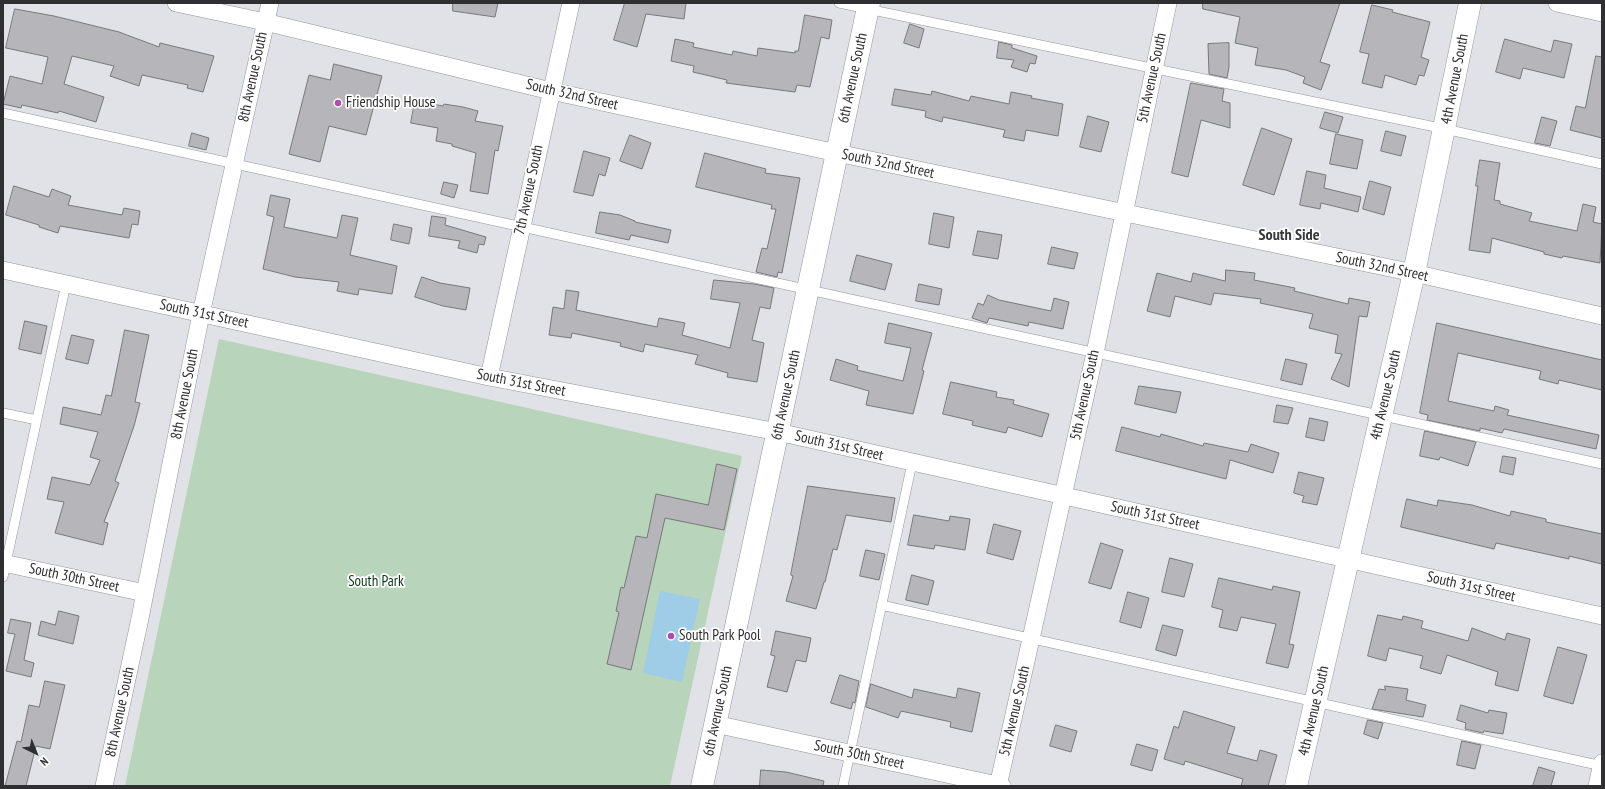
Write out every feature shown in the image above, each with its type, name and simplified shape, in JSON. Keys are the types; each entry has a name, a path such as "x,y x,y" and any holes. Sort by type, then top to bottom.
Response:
{"street":[{"name":"South 32nd Street","path":"176,3 265,22 551,91 837,153 1414,273 1602,316"},
{"name":"8th Avenue South","path":"104,786 145,594 201,314 270,3"},
{"name":"7th Avenue South","path":"488,377 571,3"},
{"name":"5th Avenue South","path":"999,786 1095,353 1168,3"},
{"name":"4th Avenue South","path":"1296,786 1414,273 1470,3"},
{"path":"1557,3 1602,13"},
{"name":"6th Avenue South","path":"702,786 869,6"},
{"name":"South 31st Street","path":"3,270 488,377 778,432 1602,616"},
{"name":"South 30th Street","path":"4,568 145,594"},
{"name":"South 30th Street","path":"715,724 999,786"},
{"path":"1597,786 1602,765"}],"lane":[{"path":"839,3 869,6 1602,164"},
{"path":"3,113 1602,464"},
{"path":"4,568 66,284"},
{"path":"3,413 37,420"},
{"path":"843,786 912,463"},
{"path":"881,606 1032,638 1602,765"}],"green space":[{"name":"South Park","path":"219,339 742,456 670,786 125,786"}],"water":[{"name":"South Park Pool","path":"660,591 700,599 682,682 643,673"}],"building":[{"path":"453,3 498,3 495,17 453,11"},
{"path":"625,3 686,3 684,19 646,14 637,47 614,40"},
{"path":"1203,3 1340,3 1320,62 1330,65 1321,90 1303,83 1305,77 1286,70 1255,65 1258,48 1235,43 1240,17 1203,9"},
{"path":"1372,5 1430,22 1421,57 1429,60 1424,76 1419,75 1416,85 1385,75 1382,88 1362,83 1369,54 1360,52"},
{"path":"15,9 54,16 119,32 159,47 160,43 214,56 203,92 187,88 188,85 142,75 139,86 110,76 114,66 72,56 64,84 104,97 96,122 59,111 58,113 22,105 21,108 3,104 10,76 42,84 48,57 6,48"},
{"path":"805,15 832,20 829,39 821,37 810,87 797,85 795,92 726,83 727,80 693,72 694,66 671,61 675,39 694,43 693,47 732,55 733,51 757,56 758,48 795,53 795,51 798,51"},
{"path":"910,24 924,29 919,48 904,43"},
{"path":"1505,39 1551,52 1554,40 1572,44 1564,78 1523,68 1520,79 1496,72"},
{"path":"999,42 1012,45 1012,48 1037,56 1035,64 1030,63 1027,72 1011,67 1014,60 997,58"},
{"path":"1229,43 1229,67 1227,78 1209,74 1208,44"},
{"path":"1596,56 1602,57 1602,138 1570,130 1576,106 1585,108"},
{"name":"Friendship House","path":"334,64 382,76 366,135 329,126 320,162 289,154 309,75 330,80"},
{"path":"1191,83 1224,89 1222,101 1230,103 1230,128 1201,120 1188,177 1172,173"},
{"path":"895,89 931,95 932,91 969,101 971,96 1009,104 1011,92 1032,96 1031,98 1063,104 1058,136 1026,130 1024,141 1003,137 1005,130 943,117 942,122 925,117 926,111 892,105"},
{"path":"415,101 443,106 444,104 463,107 478,111 475,121 503,126 498,151 495,150 488,194 470,191 476,153 452,146 452,144 436,141 438,128 411,123"},
{"path":"1325,112 1343,117 1338,133 1320,128"},
{"path":"1088,116 1109,122 1101,152 1080,147"},
{"path":"1542,117 1557,121 1550,146 1535,143"},
{"path":"1262,128 1292,139 1274,195 1243,185"},
{"path":"1386,131 1406,136 1401,156 1381,151"},
{"path":"192,133 209,138 206,150 189,146"},
{"path":"1336,134 1363,140 1357,169 1330,164"},
{"path":"630,135 651,143 642,169 620,161"},
{"path":"584,151 610,158 605,176 599,174 593,196 574,192"},
{"path":"705,153 766,169 765,173 800,178 782,273 778,272 777,277 756,272 762,248 767,249 776,209 771,209 772,205 696,187"},
{"path":"1480,160 1500,163 1494,200 1500,201 1500,204 1532,213 1529,221 1577,231 1583,204 1596,207 1593,222 1602,224 1600,263 1544,254 1544,252 1492,238 1490,253 1469,250"},
{"path":"1307,171 1326,175 1324,188 1361,197 1358,212 1321,203 1320,209 1300,205"},
{"path":"1370,181 1391,187 1384,215 1363,209"},
{"path":"444,182 458,185 454,198 441,194"},
{"path":"14,186 49,197 52,189 71,196 68,205 122,215 124,208 140,211 138,225 132,224 129,238 60,226 58,233 39,227 39,225 6,215"},
{"path":"271,195 290,199 284,227 337,238 342,215 358,218 350,255 397,266 392,294 359,289 358,295 337,291 339,282 295,277 263,269 274,217 267,215"},
{"path":"600,212 620,215 635,222 671,230 668,243 631,235 629,240 596,233"},
{"path":"934,213 954,217 949,248 929,244"},
{"path":"432,216 446,218 445,225 486,237 484,245 479,244 477,253 458,248 460,241 429,236"},
{"path":"394,224 412,228 409,244 391,240"},
{"path":"978,231 1002,235 998,259 973,255"},
{"path":"1052,247 1078,253 1074,269 1048,264"},
{"path":"857,255 892,264 885,290 850,281"},
{"path":"1226,270 1255,273 1254,280 1295,288 1294,291 1348,304 1349,298 1370,302 1367,317 1359,316 1349,387 1331,379 1342,354 1335,353 1338,335 1309,328 1313,314 1260,303 1261,299 1214,293 1211,305 1175,296 1170,317 1147,311 1157,273 1191,282 1193,273 1225,281"},
{"path":"422,277 440,283 470,288 466,310 443,306 415,297"},
{"path":"714,280 754,284 774,288 770,309 760,307 752,340 764,343 757,382 727,377 728,373 695,364 698,355 645,344 643,352 620,346 621,343 572,333 571,338 549,335 553,307 564,309 566,290 579,292 576,310 657,327 659,318 685,323 682,335 730,348 740,303 711,299"},
{"path":"919,284 942,289 939,305 916,301"},
{"path":"988,295 999,300 1051,311 1054,298 1069,302 1063,329 1029,322 1028,326 989,318 987,323 972,318 978,303 983,305"},
{"path":"25,321 47,326 41,354 19,349"},
{"path":"889,323 932,333 922,370 924,371 913,414 866,405 869,391 830,380 836,359 858,366 857,370 903,381 911,348 885,343"},
{"path":"1437,323 1602,360 1602,390 1559,380 1558,384 1539,379 1541,371 1458,353 1448,401 1494,411 1495,406 1509,410 1507,415 1599,435 1596,449 1504,429 1502,433 1480,428 1480,431 1427,420 1428,415 1420,413"},
{"path":"125,330 149,335 135,402 140,403 134,426 115,481 119,483 104,522 108,523 103,545 55,533 64,502 47,499 52,477 90,485 100,460 90,457 98,432 60,424 63,407 101,415 106,395 111,396"},
{"path":"72,335 94,340 88,364 66,359"},
{"path":"1286,359 1307,364 1302,385 1281,380"},
{"path":"951,382 997,392 996,397 1014,400 1013,404 1049,414 1042,437 1008,427 1006,433 972,425 973,421 943,414"},
{"path":"1139,386 1181,392 1176,413 1135,404"},
{"path":"1277,405 1293,408 1288,424 1274,422"},
{"path":"1310,418 1328,422 1324,441 1306,437"},
{"path":"1122,427 1160,437 1161,434 1203,446 1204,443 1248,452 1251,444 1279,453 1273,473 1230,460 1226,479 1116,451"},
{"path":"1425,431 1476,442 1468,466 1440,457 1439,460 1420,456"},
{"path":"1503,456 1516,458 1513,475 1500,472"},
{"path":"717,464 737,469 724,530 665,518 631,670 607,664 619,612 616,611 621,587 624,588 636,536 647,538 656,494 708,505"},
{"path":"1299,472 1324,478 1317,505 1302,502 1304,496 1294,493"},
{"path":"808,486 895,498 891,522 846,515 837,550 833,549 825,582 816,609 786,601 793,576 791,575"},
{"path":"1407,499 1437,506 1438,500 1472,505 1510,516 1511,511 1546,519 1546,522 1602,534 1602,564 1569,556 1569,559 1496,543 1494,549 1401,527"},
{"path":"914,515 949,521 950,516 970,519 965,550 935,545 934,549 908,545"},
{"path":"994,524 1021,531 1013,560 987,553"},
{"path":"1101,543 1123,550 1111,589 1089,583"},
{"path":"866,550 885,554 879,580 860,576"},
{"path":"1170,558 1193,564 1184,597 1162,592"},
{"path":"912,575 934,581 928,605 906,600"},
{"path":"1219,578 1272,590 1273,586 1300,592 1289,644 1294,645 1288,668 1266,663 1276,624 1241,617 1237,631 1219,627 1223,610 1212,607"},
{"path":"1128,592 1149,598 1141,628 1120,622"},
{"path":"59,611 79,616 73,644 38,635 41,621 55,625"},
{"path":"1378,615 1402,620 1403,616 1423,621 1421,628 1468,641 1472,628 1505,640 1507,633 1530,639 1518,691 1495,685 1498,672 1447,655 1441,674 1420,668 1423,656 1389,648 1386,661 1368,656"},
{"path":"11,619 31,623 24,660 34,663 31,677 6,671 15,634 8,633"},
{"path":"1163,625 1183,630 1176,656 1156,650"},
{"path":"776,631 811,638 806,662 796,660 787,692 767,687 775,656 771,655"},
{"path":"1558,647 1587,655 1573,704 1544,696"},
{"path":"840,675 859,681 855,703 853,702 851,709 831,703"},
{"path":"45,681 65,685 50,749 36,746 26,786 5,786 17,741 21,742 29,705 39,707"},
{"path":"871,684 912,698 914,689 956,698 958,688 980,693 972,732 950,727 951,722 901,711 898,718 866,707"},
{"path":"1385,686 1408,689 1406,700 1426,705 1423,717 1372,709 1379,689 1385,690"},
{"path":"1461,705 1488,713 1489,710 1507,713 1503,734 1484,731 1483,733 1465,729 1466,723 1457,720"},
{"path":"1184,711 1235,727 1227,753 1257,761 1260,750 1277,755 1268,786 1241,786 1243,779 1185,761 1184,765 1164,759 1174,726 1178,728"},
{"path":"1368,720 1383,723 1378,739 1364,734"},
{"path":"1056,725 1077,731 1071,752 1050,746"},
{"path":"1462,741 1481,745 1475,769 1457,765"},
{"path":"1137,744 1158,750 1152,771 1131,765"},
{"path":"1539,767 1555,772 1551,786 1533,786"},
{"path":"761,770 786,772 824,781 823,786 760,786"}],"place":[{"name":"Friendship House","path":"338,103"},
{"name":"South Park Pool","path":"671,636"}],"district":[{"name":"South Side","path":"1289,235"}]}
